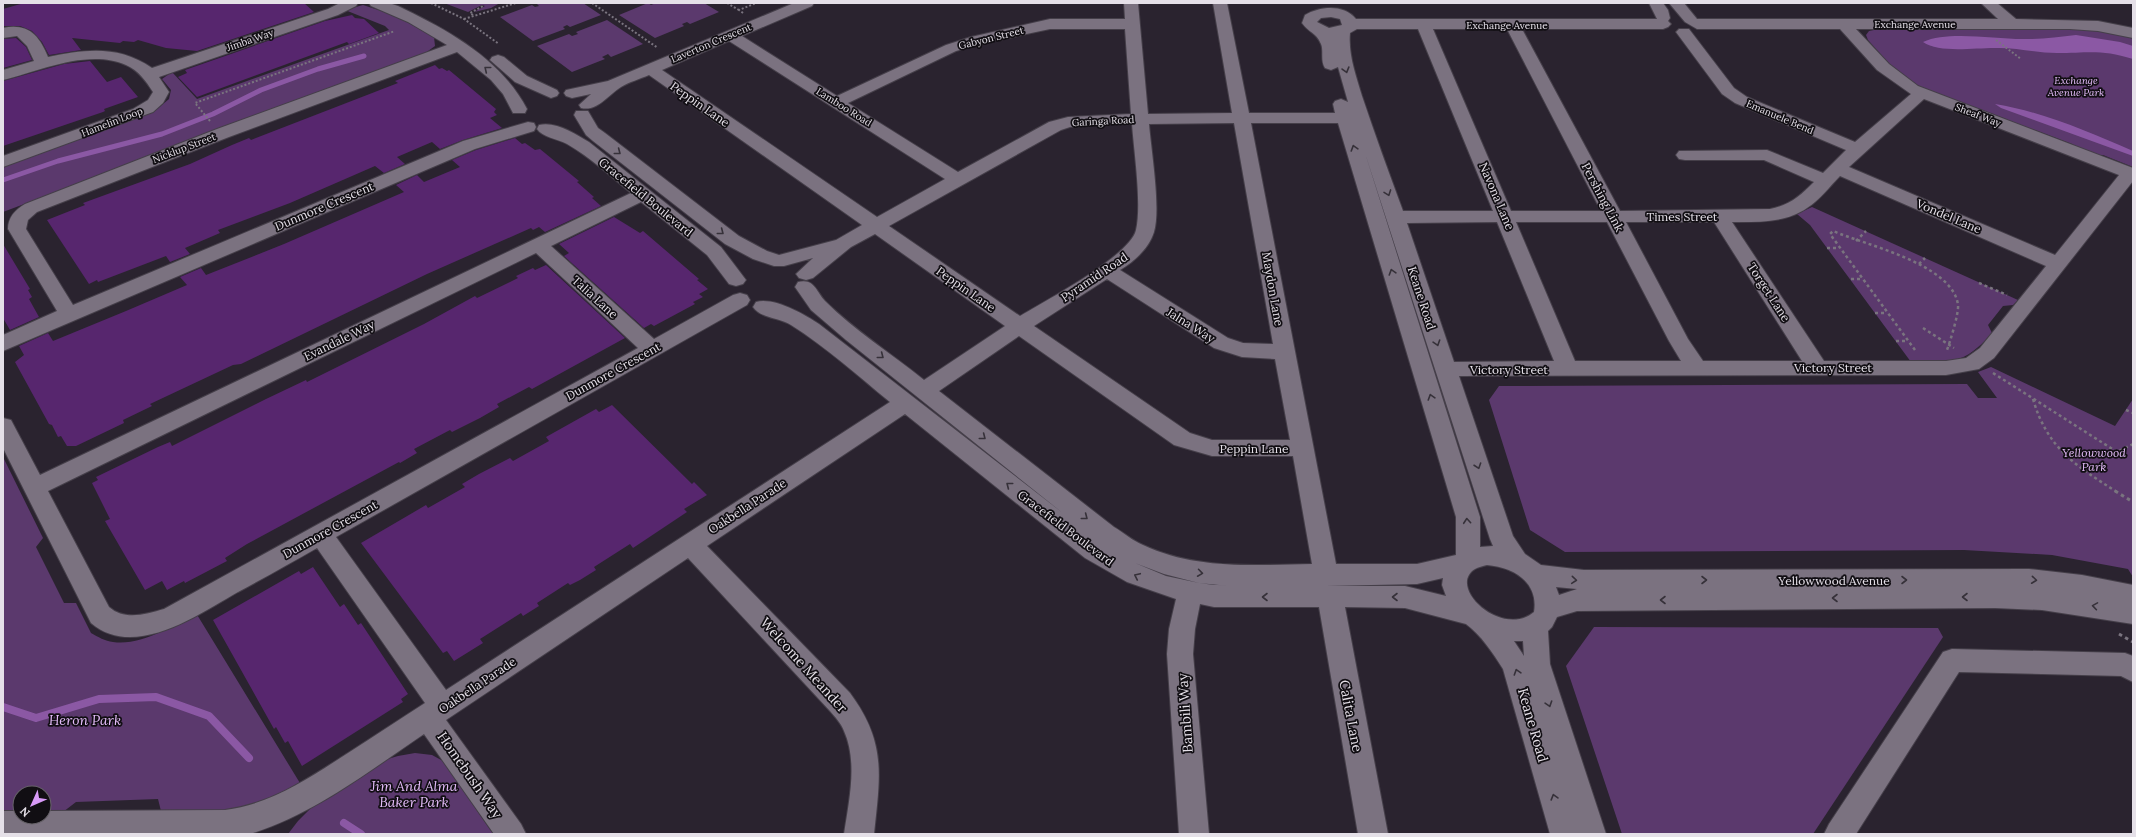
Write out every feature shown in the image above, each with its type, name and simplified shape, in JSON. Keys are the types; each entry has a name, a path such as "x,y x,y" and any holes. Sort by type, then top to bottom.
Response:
{"street":[{"name":"Jimba Way","path":"148,75 333,12 351,3"},
{"path":"376,3 423,23 458,46 505,83 516,99 527,121"},
{"path":"403,3 455,29 521,78 551,93"},
{"name":"Laverton Crescent","path":"551,93 572,93 616,84 807,3"},
{"name":"Pyramid Road","path":"915,397 1019,326 1123,260 1139,244 1145,231 1147,212 1131,3"},
{"name":"Maydon Lane","path":"1220,3 1243,118 1284,352 1328,586"},
{"path":"1656,3 1661,10 1663,21"},
{"name":"Emanuele Bend","path":"1676,3 1728,91 1741,100 1858,149"},
{"path":"1988,3 2012,24"},
{"path":"1325,13 1347,18 1347,28"},
{"path":"1325,13 1347,28"},
{"name":"Keane Road","path":"1325,13 1332,73 1468,517 1465,562 1457,571 1454,580 1455,589 1458,599 1504,647 1515,666 1565,834"},
{"name":"Exchange Avenue","path":"1347,28 1424,25 1513,25 1663,21 1670,29 1690,25 2012,24 2087,25 2133,33"},
{"name":"Gabyon Street","path":"837,102 951,48 976,40 1050,24 1133,24"},
{"name":"Sheaf Way","path":"1844,24 1883,67 1903,84 1921,94 2132,173"},
{"name":"Navona Lane","path":"1424,25 1568,368"},
{"name":"Pershing Link","path":"1513,25 1679,341 1696,367"},
{"name":"Keane Road","path":"1347,28 1342,39 1345,65 1361,118 1396,217 1502,539 1547,591 1542,617 1537,664 1591,834"},
{"path":"3,33 18,30 25,34 40,55 42,63"},
{"name":"Lamboo Road","path":"730,35 957,179"},
{"name":"Nicklup Street","path":"69,314 17,229 16,222 20,216 31,208 216,136 458,46"},
{"name":"Hamelin Loop","path":"3,75 42,63 76,56 106,56 133,61 148,75 161,92 157,101 148,108 135,114 3,162"},
{"name":"Peppin Lane","path":"651,69 1182,439 1212,448 1302,448"},
{"name":"Laverton Crescent","path":"527,121 562,126 616,84"},
{"path":"527,121 533,98 551,93"},
{"name":"Gracefield Boulevard","path":"572,93 585,100 584,110 592,131 599,137 732,240 760,255 779,260"},
{"name":"Times Street","path":"1396,217 1720,217 1770,215 1789,210 1802,204 1858,149 1921,94"},
{"name":"Garinga Road","path":"806,280 844,243 1054,126 1084,120 1345,118"},
{"name":"Dunmore Crescent","path":"3,344 69,314 527,121"},
{"name":"Gracefield Boulevard","path":"527,121 574,140 714,251 736,280"},
{"name":"Vondel Lane","path":"1685,155 1767,155 1833,175 2059,264"},
{"name":"Victory Street","path":"1445,369 1696,367 1946,368 1972,364 1987,353 2132,173"},
{"name":"Evandale Way","path":"35,487 643,194"},
{"name":"Torget Lane","path":"1720,217 1817,367"},
{"name":"Garinga Road","path":"779,260 844,243"},
{"name":"Talia Lane","path":"538,244 652,349"},
{"path":"779,260 798,265 806,280 796,298 786,303 763,307 746,304 740,300 735,294 734,287 736,280 742,272 751,266 779,260"},
{"name":"Jalna Way","path":"1106,270 1220,343 1242,350 1284,352"},
{"name":"Gracefield Boulevard","path":"806,280 818,305 843,340"},
{"name":"Dunmore Crescent","path":"3,426 100,614 108,622 116,624 150,624 172,617 740,300"},
{"name":"Gracefield Boulevard","path":"763,307 793,317 843,340 915,397 1106,560 1142,579 1190,593 1214,596 1328,586 1417,574 1465,562"},
{"name":"Gracefield Boulevard","path":"915,397 1133,552 1164,564 1199,573 1328,586 1405,597 1436,604 1478,620"},
{"name":"Oakbella Parade","path":"3,825 225,824 247,822 266,825 322,786 915,397"},
{"name":"Homebush Way","path":"320,534 436,712 511,834"},
{"name":"Welcome Meander","path":"690,544 840,702 856,724 863,747 866,770 859,834"},
{"path":"1465,562 1487,555 1498,556 1526,567"},
{"name":"Yellowwood Avenue","path":"1526,567 1584,580 2029,579 2082,585 2133,595"},
{"name":"Calita Lane","path":"1328,586 1373,834"},
{"name":"Bambili Way","path":"1190,593 1182,629 1180,654 1194,834"},
{"name":"Yellowwood Avenue","path":"1542,617 1577,600 1995,597 2042,599 2133,613"},
{"path":"1478,620 1507,631 1527,629 1542,617"},
{"path":"1839,834 1952,660 2125,665 2133,670"}],"path":[{"path":"464,19 516,3"},
{"path":"592,3 664,53"},
{"path":"727,3 739,10"},
{"path":"473,15 470,13 483,6"},
{"path":"210,120 195,103 395,31"},
{"path":"1995,39 2021,59"},
{"path":"1918,355 1830,234 1833,231 1919,264 1945,283 1955,296 1958,306 1946,352"},
{"path":"1856,241 1866,231"},
{"path":"1827,248 1840,248"},
{"path":"1919,264 1925,258"},
{"path":"1851,279 1863,279"},
{"path":"1979,283 2007,295"},
{"path":"1875,313 1888,314"},
{"path":"1923,328 1949,345"},
{"path":"1896,341 1908,341"},
{"path":"1989,370 2116,452 2133,444"},
{"path":"2032,399 2039,422 2063,453 2093,478 2133,502"},
{"path":"2126,410 2133,413"}],"green space":[{"path":"444,3 500,3 491,8 474,12 485,6 482,5 468,12"},
{"path":"583,3 601,15 570,27 567,25 563,27 565,29 533,41 500,17 532,5 535,7 539,6 537,4"},
{"path":"648,3 651,5 656,3 704,3 719,12 690,24 687,22 682,24 684,26 655,38 619,15"},
{"path":"363,5 394,15 434,37 435,46 424,54 3,212 3,166 156,110 169,99 171,90 162,79 172,72 197,99 389,30 385,26 345,10"},
{"path":"607,20 643,44 611,57 608,54 602,57 605,59 572,72 537,46 569,34 572,36 578,34 576,32"},
{"name":"Exchange Avenue Park","path":"1879,29 2091,29 2133,37 2133,167 2103,155 2093,155 2072,144 2035,130 2025,129 2013,125 2006,119 1969,105 1961,105 1919,88 1897,73 1868,40 1866,35 1869,31"},
{"path":"1812,207 2018,300 2013,305 2003,306 1988,325 1992,333 1973,351 1956,360 1911,362 1810,225 1797,214"},
{"name":"Yellowwood Park","path":"1991,367 2115,426 2133,399 2133,577 2128,569 2052,555 1964,550 1565,552 1530,530 1489,400 1499,386 1967,384 1978,398 1997,398 1978,372"},
{"name":"Heron Park","path":"3,457 43,538 36,547 64,603 76,603 91,633 102,639 113,642 135,641 167,629 196,613 303,788 247,810 161,811 158,799 76,802 63,812 52,812 52,785 12,785 12,813 3,813"},
{"path":"1594,627 1938,628 1943,637 1813,834 1622,834 1566,666"},
{"name":"Jim And Alma Baker Park","path":"415,753 432,755 443,761 493,834 288,834 311,808 381,761"}],"shaded area":[{"path":"2076,35 2120,42 2133,46 2133,59 2112,54 2086,52 2050,53 1999,48 1949,49 1930,46 1923,42 1934,38 1960,36 2027,39"},
{"path":"1995,104 2031,112 2066,123 2133,151 2133,156 2001,108"}],"building":[{"path":"24,3 304,3 314,12 197,51 166,48 138,40 134,42 123,41 120,43 72,38 81,50 49,55 42,42 32,31 20,26 3,26 3,9"},
{"path":"352,15 355,18 364,19 379,33 349,44 347,42 197,97 178,77 187,73 185,70 325,21"},
{"path":"16,38 26,47 32,60 3,68 3,39"},
{"path":"90,61 107,82 121,77 138,97 104,109 105,111 103,112 3,146 3,81 64,64"},
{"path":"435,65 439,69 442,68 447,71 449,70 496,109 494,112 497,115 490,118 502,128 440,149 432,142 397,157 405,164 384,173 375,166 290,203 218,230 220,233 185,248 190,254 170,262 166,256 89,284 47,220 85,205 83,203 190,164 249,138 251,140 398,83 395,81"},
{"path":"515,138 522,144 525,143 535,150 540,149 579,181 577,182 594,197 592,198 601,206 545,232 539,227 533,230 531,228 427,274 241,364 233,365 150,404 152,406 123,420 124,423 76,446 67,446 61,436 58,437 52,425 49,424 15,362 24,355 19,346 48,333 53,341 126,311 187,285 180,277 201,268 206,275 284,244 404,192 396,185 417,175 424,182 460,167 452,160 476,150"},
{"path":"614,217 640,233 643,231 699,279 697,280 708,289 699,294 703,297 693,302 695,304 654,326 651,324 644,328 564,256 569,253 559,244"},
{"path":"3,244 30,289 28,290 32,297 29,299 39,317 10,330 3,318"},
{"path":"546,265 625,338 532,389 529,387 497,404 499,407 480,418 452,432 450,430 414,449 417,453 247,544 225,558 227,561 185,583 184,581 167,590 162,581 145,590 105,521 110,519 92,483 98,480 96,477 170,442 172,446 306,380 307,382 424,324 475,296 477,298 518,278 516,276 533,268 535,270"},
{"path":"612,405 692,484 694,482 707,495 684,509 687,512 633,548 630,544 594,567 596,570 570,585 568,583 537,603 539,606 523,616 521,613 480,639 483,643 454,661 447,651 443,653 361,543 426,505 428,508 465,487 462,484 479,474 510,458 513,461 549,441 546,437 596,409 599,412"},
{"path":"313,567 340,607 344,604 358,625 361,623 408,694 401,699 403,702 302,766 288,741 285,743 276,727 274,729 213,620 299,571 301,574"}],"waterway":[{"path":"3,180 58,161 162,134 213,114 261,90 318,69 364,56"},
{"path":"3,707 36,718 99,699 156,697 209,716 249,758"},
{"path":"344,823 361,834"}]}
